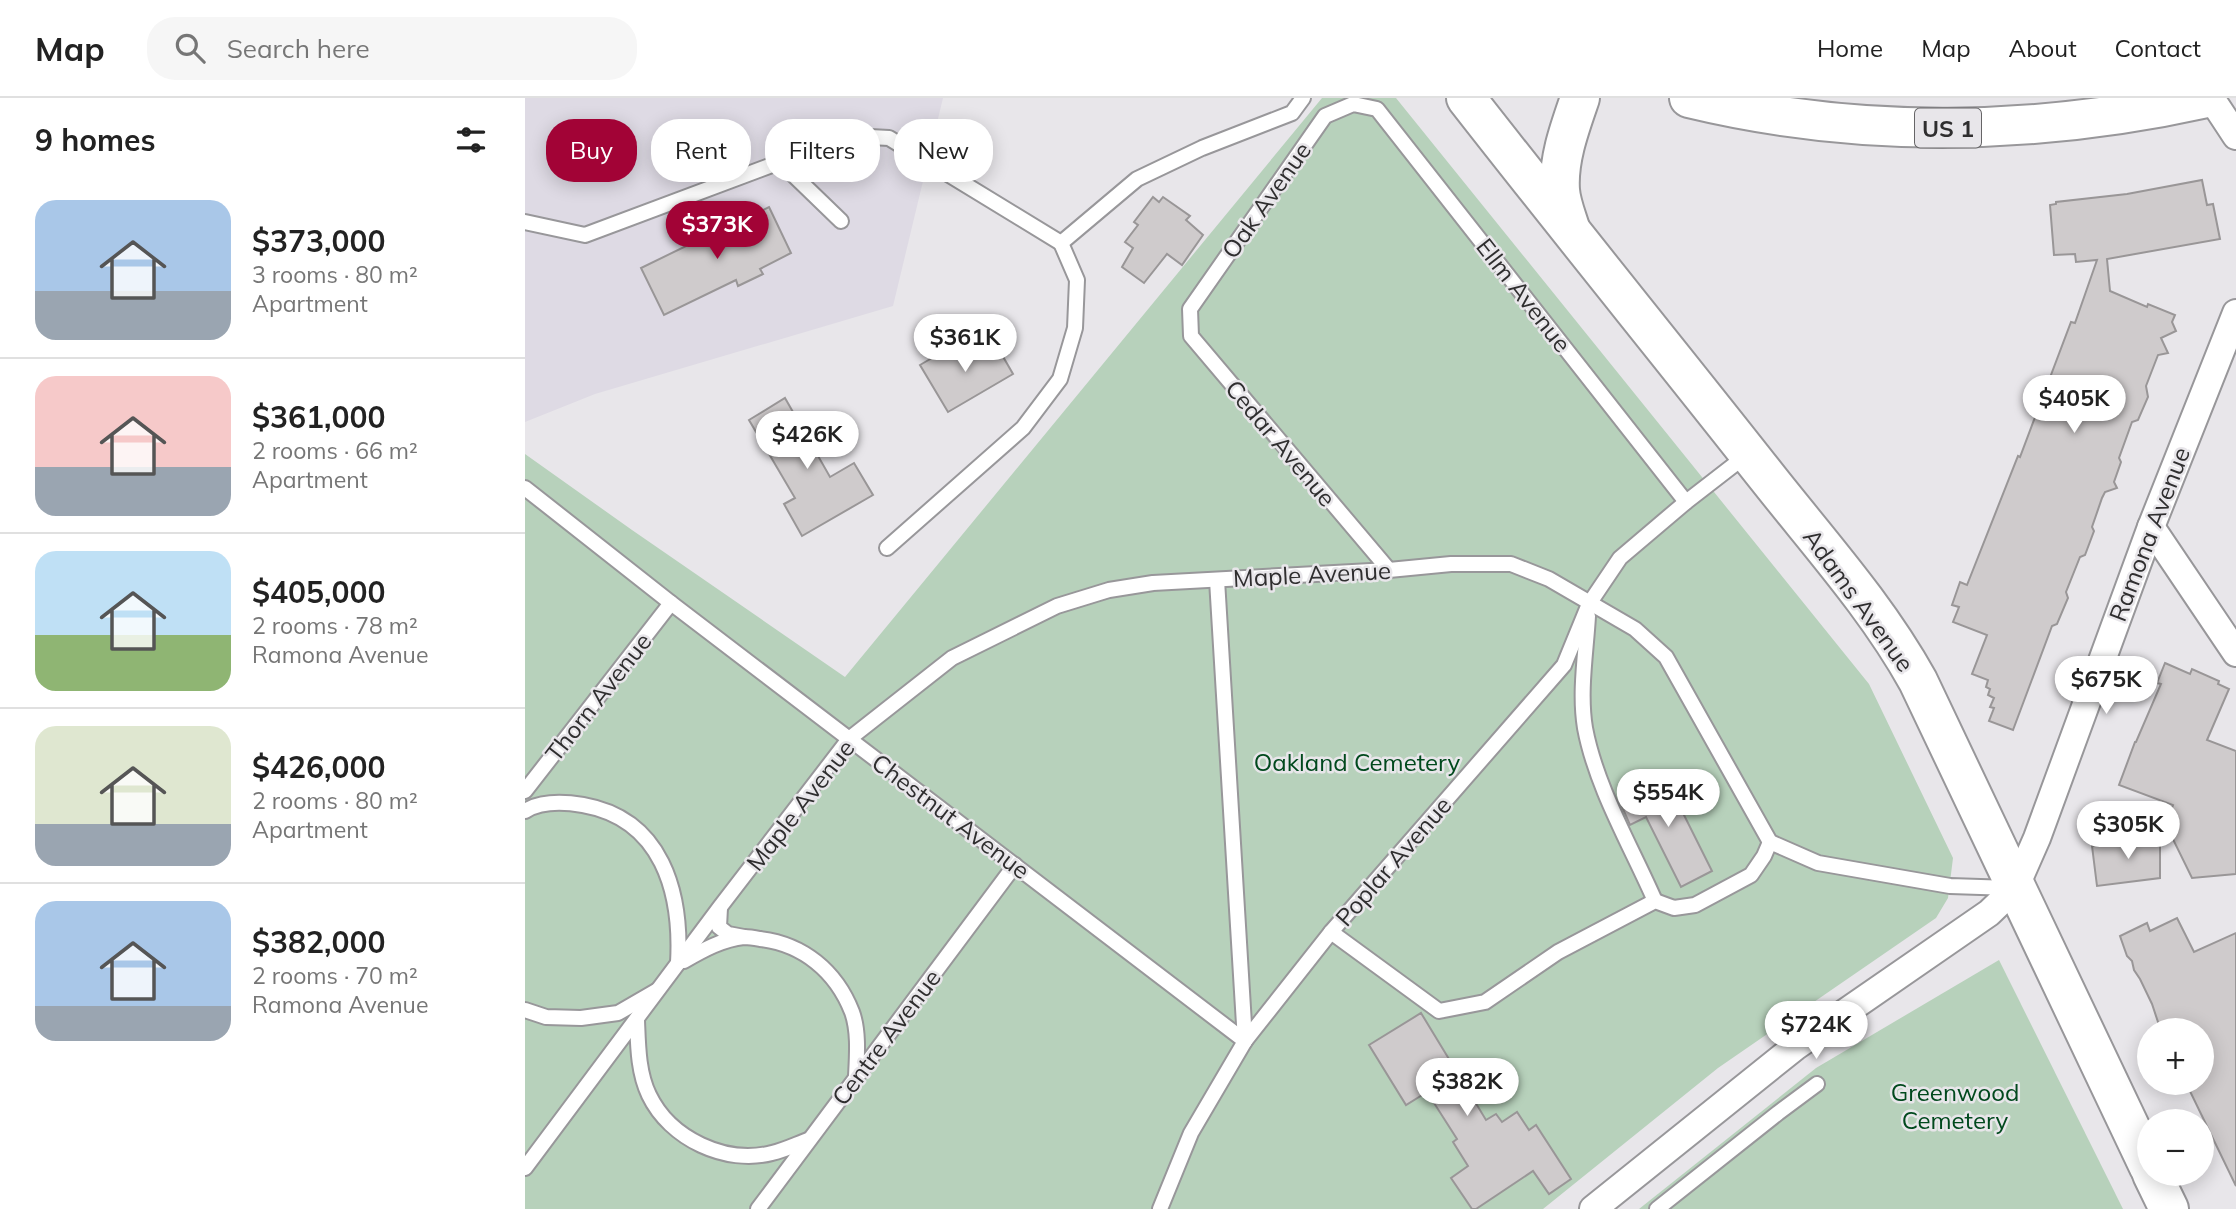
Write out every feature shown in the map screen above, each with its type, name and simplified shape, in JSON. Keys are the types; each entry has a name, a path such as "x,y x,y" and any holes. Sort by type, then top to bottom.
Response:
{"main road":[{"name":"Adams Avenue","path":"1466,98 1897,643 1918,681 2137,1142"},
{"path":"1573,236 1560,190 1561,169 1565,145 1580,98"},
{"name":"US 1","path":"1689,98 1797,119 1937,128 1983,128 2077,121 2125,115 2209,98"},
{"path":"2158,1186 2169,1209"}],"street":[{"path":"2209,98 2236,136"},
{"name":"Ramona Avenue","path":"1593,1209 1795,1047 1989,913 2015,888 2041,825 2151,527 2236,313"},
{"path":"2151,527 2236,653"}],"lane":[{"path":"1061,243 1137,179 1202,148 1291,113 1303,98"},
{"name":"Oak Avenue","path":"1190,309 1325,116 1353,104"},
{"name":"Ellm Avenue","path":"1353,104 1377,109 1686,502"},
{"path":"880,138 889,138 1061,243 1077,280 1075,328 1060,379 1023,428 887,548"},
{"path":"525,222 585,235 765,168"},
{"path":"801,182 841,221"},
{"path":"525,233 550,228"},
{"name":"Cedar Avenue","path":"1190,309 1191,336 1389,570"},
{"name":"Poplar Avenue","path":"1160,1209 1191,1133 1245,1041 1331,932 1564,665 1589,604 1620,558 1749,453"},
{"name":"Chestnut Avenue","path":"525,488 671,603 1245,1041"},
{"name":"Maple Avenue","path":"525,1168 849,739 952,658 1057,606 1109,590 1153,583 1451,564 1511,564 1549,579 1635,629 1666,657 1770,842"},
{"path":"1217,580 1245,1041"},
{"name":"Thorn Avenue","path":"525,791 671,603"},
{"path":"1589,604 1583,687 1585,727 1599,776 1655,901 1674,908 1695,905 1751,875 1770,842 1818,863 1950,886 2015,888"},
{"path":"525,811 531,807 566,802 602,808 633,826 657,852 671,885 680,936 678,964"},
{"name":"Centre Avenue","path":"762,1208 810,1139 1015,866"},
{"path":"1331,932 1439,1011 1485,1002 1558,952 1655,901"},
{"path":"720,907 719,927 729,934 780,942 812,957 837,982 853,1014 858,1049 856,1077"},
{"path":"678,964 711,946 745,937"},
{"path":"525,1010 546,1017 581,1018 618,1013 661,988"},
{"path":"637,1020 639,1061 649,1096 670,1125 700,1145 734,1156 771,1153 810,1139"},
{"path":"1657,1209 1817,1084"}],"shaded area":[{"path":"525,98 943,98 938,119 894,119 894,182 923,182 893,306 595,394 525,422"}],"green space":[{"name":"Oakland Cemetery","path":"1322,98 1396,98 1869,684 1953,858 1948,898 1936,918 1718,1068 1543,1209 525,1209 525,454 845,677"},
{"name":"Greenwood Cemetery","path":"1999,960 2123,1209 1639,1209 1816,1068"}],"building":[{"path":"2202,180 2207,205 2213,204 2220,239 2107,259 2110,291 2147,307 2148,304 2175,315 2172,322 2176,331 2161,338 2168,353 2158,355 2146,386 2148,397 2138,420 2132,422 2119,458 2121,462 2114,482 2117,488 2105,492 2102,498 2085,555 2080,557 2066,592 2068,598 2057,624 2052,626 2013,730 1989,721 1994,708 1990,707 1994,698 1988,695 1988,680 1972,674 1987,635 1953,622 1959,607 1952,605 1960,582 1967,585 2018,456 2020,457 2071,322 2075,323 2097,260 2076,262 2075,254 2054,255 2050,205"},
{"path":"1153,197 1159,202 1163,197 1190,216 1186,220 1203,235 1182,265 1167,254 1144,283 1122,267 1133,248 1125,242 1138,225 1134,222"},
{"path":"769,207 791,253 760,269 763,274 738,286 736,280 664,315 641,268 717,231 716,228 737,217 739,222"},
{"path":"994,341 1013,374 948,412 920,365 954,345 963,360"},
{"path":"785,398 830,477 854,463 873,495 802,536 784,504 795,498 749,420"},
{"path":"2165,663 2190,674 2192,669 2219,681 2218,684 2229,689 2207,740 2236,751 2236,874 2192,878 2166,825 2173,805 2119,785 2161,684 2157,683"},
{"path":"1665,777 1712,871 1681,887 1646,817 1630,825 1619,800"},
{"path":"2160,835 2160,878 2097,886 2092,846 2128,842 2127,838"},
{"path":"2177,918 2194,952 2236,933 2236,1186 2214,1141 2214,1109 2199,1109 2192,1095 2214,1095 2214,1018 2157,1018 2120,936 2147,923 2150,931"},
{"path":"1421,1013 1486,1120 1496,1114 1502,1122 1517,1112 1529,1130 1536,1125 1571,1179 1549,1194 1533,1171 1476,1209 1472,1209 1451,1178 1468,1166 1453,1142 1457,1139 1427,1092 1406,1105 1369,1045"}]}
